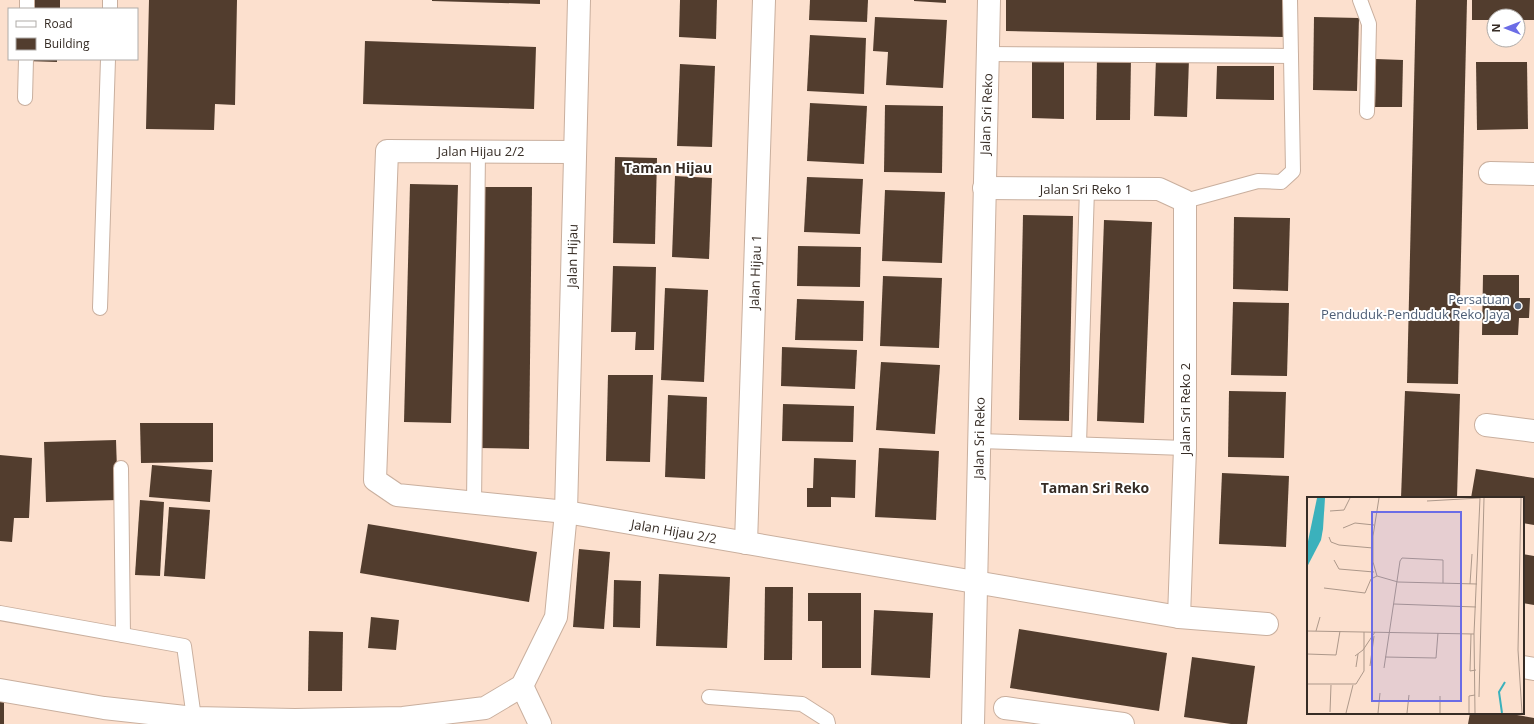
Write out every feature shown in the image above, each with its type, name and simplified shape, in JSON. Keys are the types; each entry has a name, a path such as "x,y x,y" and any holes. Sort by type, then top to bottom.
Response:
{"street":[{"name":"Jalan Hijau","path":"522,686 556,617 566,512 579,0"},
{"name":"Jalan Hijau 1","path":"746,543 764,0"},
{"name":"Jalan Sri Reko","path":"974,724 989,0"},
{"name":"Jalan Hijau 2/2","path":"575,152 388,150 375,480 397,495 474,504 566,512 977,582"},
{"path":"1490,173 1534,174"},
{"name":"Jalan Sri Reko 1","path":"984,188 1159,189 1185,202"},
{"name":"Jalan Sri Reko 2","path":"1179,617 1185,448 1185,202"},
{"path":"1486,425 1534,431"},
{"path":"977,582 1179,617 1267,624"},
{"path":"1524,667 1534,669"},
{"path":"0,690 103,716 295,722 484,716 522,686 540,724"},
{"path":"974,702 1005,708 1123,724"},
{"path":"1005,708 1026,724"}],"lane":[{"path":"1185,202 1258,181 1281,182 1293,170 1290,0"},
{"path":"1360,0 1369,24 1367,112"},
{"path":"988,54 1291,56"},
{"path":"25,98 26,60"},
{"path":"100,308 108,60"},
{"path":"474,504 478,151"},
{"path":"1079,444 1087,189"},
{"path":"979,441 1185,448"},
{"path":"121,468 123,635"},
{"path":"0,612 184,646 194,718"},
{"path":"709,697 802,704 827,720 828,724"}],"building":[{"path":"29,0 60,0 60,8 29,8"},
{"path":"149,0 237,0 235,105 215,104 214,130 146,129"},
{"path":"540,0 540,4 432,1"},
{"path":"680,0 717,0 716,39 679,37"},
{"path":"810,0 868,0 867,22 809,20"},
{"path":"946,0 946,3 914,1"},
{"path":"1006,0 1285,0 1284,37 1006,31"},
{"path":"1416,0 1467,0 1458,384 1407,383"},
{"path":"1472,0 1534,0 1534,20 1526,20 1526,8 1486,8 1486,20 1472,20"},
{"path":"875,17 947,20 943,88 886,85 888,52 873,51"},
{"path":"1314,17 1359,18 1357,91 1313,90"},
{"path":"810,35 866,38 864,94 807,91"},
{"path":"365,41 536,47 534,109 363,104"},
{"path":"1097,57 1131,58 1130,120 1096,120"},
{"path":"1156,58 1189,59 1187,117 1154,116"},
{"path":"1376,59 1403,60 1402,107 1375,107"},
{"path":"57,60 57,62 26,61"},
{"path":"1032,62 1064,62 1064,119 1032,118"},
{"path":"1476,62 1527,62 1528,129 1477,130"},
{"path":"680,64 715,66 712,147 677,146"},
{"path":"1217,66 1274,66 1274,100 1216,99"},
{"path":"810,103 867,106 864,164 807,161"},
{"path":"885,105 943,106 942,173 884,172"},
{"path":"615,157 657,158 655,244 613,243"},
{"path":"675,176 712,178 709,259 672,257"},
{"path":"807,177 863,179 860,234 804,232"},
{"path":"410,184 458,185 451,423 404,422"},
{"path":"483,187 532,187 529,449 479,448"},
{"path":"885,190 945,192 942,263 882,261"},
{"path":"1023,215 1073,216 1069,421 1019,420"},
{"path":"1234,217 1290,218 1288,291 1233,289"},
{"path":"1104,220 1152,222 1144,423 1097,421"},
{"path":"798,246 861,247 860,287 797,286"},
{"path":"613,266 656,267 654,350 635,350 636,332 611,332"},
{"path":"1483,275 1519,275 1519,298 1530,298 1529,318 1519,318 1518,335 1482,335"},
{"path":"883,276 942,278 939,348 880,346"},
{"path":"665,288 708,290 704,382 661,380"},
{"path":"797,299 864,301 863,341 795,340"},
{"path":"1233,302 1289,303 1287,376 1231,375"},
{"path":"782,347 857,350 855,389 781,386"},
{"path":"881,362 940,365 935,434 876,430"},
{"path":"608,375 653,375 650,462 606,461"},
{"path":"1229,391 1286,392 1284,458 1228,457"},
{"path":"1405,391 1460,394 1457,497 1401,497"},
{"path":"668,395 707,397 705,479 665,477"},
{"path":"783,404 854,406 853,442 782,441"},
{"path":"140,423 213,423 213,462 141,463"},
{"path":"116,440 118,500 46,502 44,442"},
{"path":"879,448 939,451 936,520 875,517"},
{"path":"0,455 32,458 29,518 14,518 12,542 0,541"},
{"path":"814,458 856,460 855,498 831,497 831,507 807,507 807,488 813,488"},
{"path":"152,465 212,470 210,502 149,497"},
{"path":"1476,469 1534,478 1534,525 1524,523 1524,497 1471,497"},
{"path":"1222,473 1289,476 1286,547 1219,544"},
{"path":"140,500 164,502 160,576 135,575"},
{"path":"169,507 210,510 205,579 164,576"},
{"path":"368,524 537,552 529,602 360,573"},
{"path":"579,549 610,552 604,629 573,627"},
{"path":"1524,554 1534,556 1534,605 1524,603"},
{"path":"659,574 730,577 727,648 656,646"},
{"path":"614,580 641,581 640,628 613,627"},
{"path":"765,587 793,587 792,660 764,660"},
{"path":"808,593 861,593 861,668 822,668 822,621 808,621"},
{"path":"874,610 933,613 930,678 871,675"},
{"path":"371,617 399,620 396,650 368,648"},
{"path":"1019,629 1167,653 1159,711 1010,688"},
{"path":"309,631 343,632 342,691 308,691"},
{"path":"1192,657 1255,666 1247,724 1231,724 1184,717"},
{"path":"0,696 4,697 4,724 0,724"},
{"path":"1470,714 1513,714 1534,718 1534,724 1468,724"}],"place":[{"name":"Persatuan Penduduk-Penduduk Reko Jaya","path":"1518,306"}],"district":[{"name":"Taman Hijau","path":"668,167"},
{"name":"Taman Sri Reko","path":"1095,487"}]}
